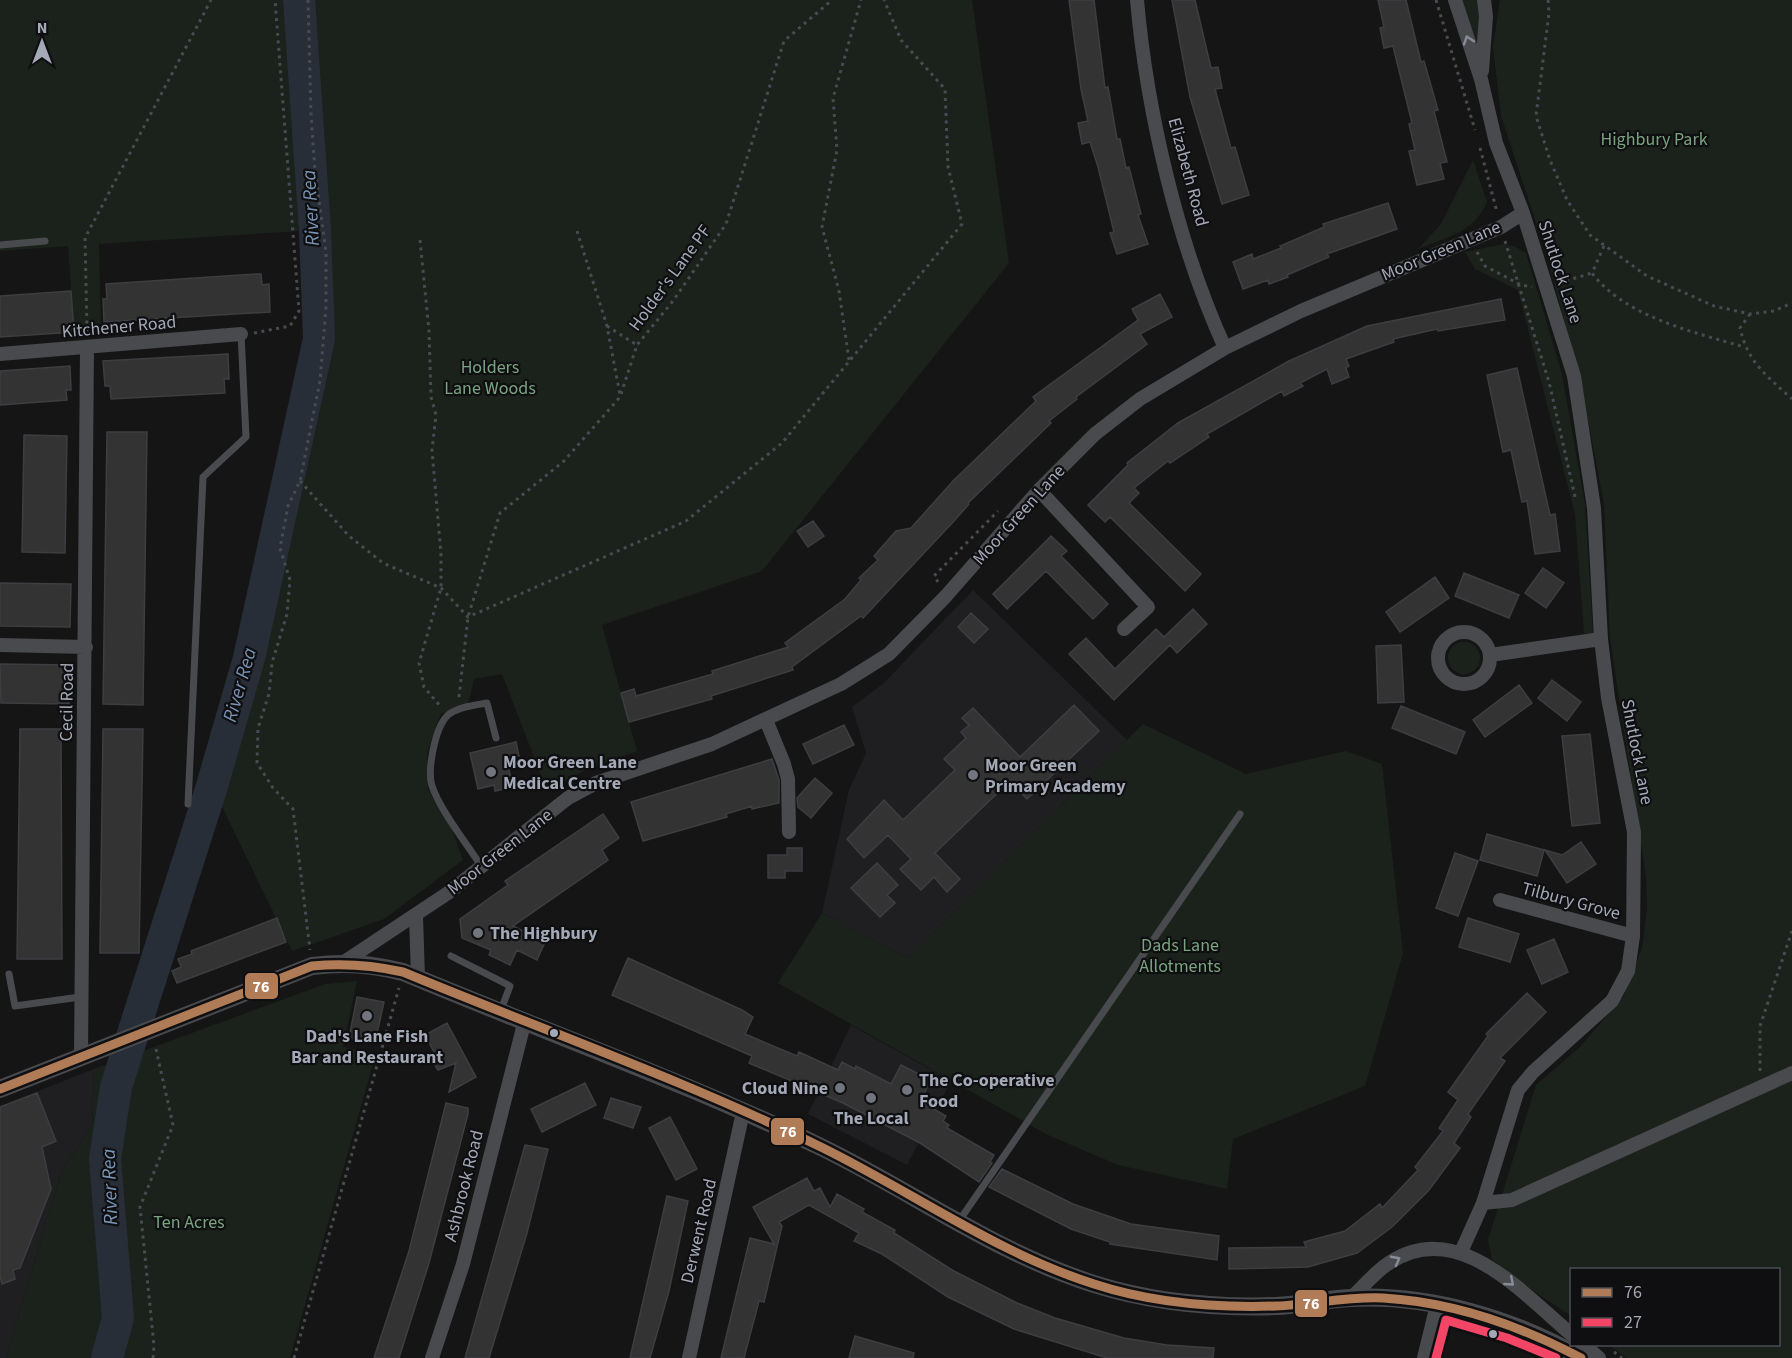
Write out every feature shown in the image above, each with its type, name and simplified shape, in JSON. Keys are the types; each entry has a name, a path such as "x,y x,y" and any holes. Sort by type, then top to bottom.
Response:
{"street":[{"name":"Elizabeth Road","path":"1137,0 1146,68 1165,170 1208,310 1225,348"},
{"name":"Moor Green Lane","path":"0,1089 312,966 344,962 416,916 568,798 596,783 712,744 841,684 889,654 946,596 1039,490 1104,427 1140,399 1225,348 1301,311 1501,227 1523,213 1496,143 1481,79 1455,0"},
{"name":"Moor Green Lane","path":"1481,79 1486,16 1484,0"},
{"name":"Shutlock Lane","path":"1461,1251 1483,1203 1518,1090 1533,1072 1612,1001 1629,971 1633,936 1634,832 1608,698 1601,639 1594,508 1575,376 1523,213"},
{"name":"Kitchener Road","path":"0,354 241,334"},
{"name":"Cecil Road","path":"81,1056 87,348"},
{"path":"1039,490 1148,608 1124,630"},
{"path":"1490,655 1601,639"},
{"path":"0,645 86,647"},
{"path":"766,720 788,779 789,832"},
{"name":"Tilbury Grove","path":"1500,900 1633,936"},
{"path":"411,975 416,916"},
{"path":"344,962 374,964 411,975 525,1020 743,1112 826,1150 1038,1265 1097,1285 1159,1298 1238,1306 1279,1306 1351,1298 1395,1299 1437,1305 1494,1320 1544,1339 1581,1358"},
{"name":"Ashbrook Road","path":"432,1358 464,1264 520,1030 525,1020"},
{"path":"1483,1203 1512,1200 1792,1073"},
{"name":"Derwent Road","path":"689,1358 743,1112"},
{"path":"1351,1298 1389,1263 1404,1256 1431,1249 1461,1251 1498,1272 1570,1333"},
{"path":"1424,1358 1437,1305"},
{"path":"1585,1346 1599,1358"}],"lane":[{"path":"0,245 45,241"},
{"path":"188,804 203,477 246,437 241,334"},
{"path":"481,866 432,785 434,743 448,715 487,702 496,738"},
{"path":"957,1223 1240,814"},
{"path":"451,956 510,986 500,1012"},
{"path":"9,974 15,1006 80,998"}],"path":[{"path":"87,348 85,238 211,0"},
{"path":"241,334 291,326 299,311 275,0"},
{"path":"308,0 311,115 326,252 326,307 320,381 300,481 288,506 279,548 290,580 287,614 272,663 269,694 258,728 257,763 273,788 293,808 312,966"},
{"name":"Holder's Lane PF","path":"458,710 468,617 500,513 564,461 620,397 637,345 674,301 726,224 784,41 832,0"},
{"path":"849,360 839,291 822,227 837,150 833,98 861,0"},
{"path":"300,481 349,536 383,562 441,588 468,617 686,521 782,443 962,224 948,166 945,89 901,40 884,0"},
{"path":"1436,0 1464,87 1501,227 1521,285 1549,382 1578,509"},
{"path":"1548,0 1549,13 1536,116 1550,160 1567,200 1590,235 1624,257 1647,276 1714,306 1750,314 1774,311 1792,303"},
{"path":"578,231 607,326 620,397"},
{"path":"420,240 429,331 431,397 436,415 432,450 441,554 441,588 419,663 424,687 448,715"},
{"path":"1470,240 1485,266 1521,285 1547,287 1592,273 1604,246"},
{"path":"1592,273 1604,289 1662,322 1744,347"},
{"path":"1750,314 1740,328 1744,347 1755,365 1792,399"},
{"path":"607,326 637,345"},
{"path":"1760,1088 1760,1026 1792,931"},
{"path":"294,1358 411,975"},
{"path":"151,1029 172,1125 140,1208 154,1346 153,1358"}],"shaded area":[{"name":"Moor Green Primary Academy","path":"973,590 1127,740 908,958 822,913 849,790 866,753 852,707 884,683"},
{"path":"851,1025 951,1081 907,1165 808,1114"},
{"path":"94,1069 92,1125 61,1173 6,1358 0,1358 0,1106"}],"green space":[{"name":"Holders Lane Woods","path":"0,0 972,0 1009,263 762,571 602,625 637,751 587,769 547,791 502,674 474,679 468,705 441,714 427,752 428,790 451,827 463,860 384,919 292,951 212,786 249,658 319,340 315,230 99,244 101,328 74,332 68,246 0,251"},
{"path":"1460,0 1479,0 1479,63"},
{"name":"Highbury Park","path":"1500,0 1792,0 1792,1358 1627,1358 1610,1346 1780,1346 1780,1268 1570,1268 1570,1315 1516,1279 1492,1259 1488,1240 1536,1085 1580,1047 1623,997 1642,948 1647,910 1646,877 1610,638 1604,504 1580,378 1546,253 1501,116 1493,47"},
{"path":"1473,160 1487,202 1481,213 1467,228 1418,249 1441,224"},
{"path":"1503,244 1514,246 1526,253 1562,374 1585,504 1593,634 1584,633 1575,514 1518,290 1475,269 1465,252"},
{"path":"1464,642 1475,647 1480,658 1475,669 1464,674 1453,669 1448,658 1453,647"},
{"name":"Dads Lane Allotments","path":"1143,724 1246,774 1346,751 1382,764 1403,953 1365,1086 1233,1139 1227,1189 1118,1165 1048,1135 778,983 822,913 908,958"},
{"name":"Ten Acres","path":"357,981 343,1047 376,1053 290,1358 6,1358 61,1173 92,1125 94,1069 325,984"}],"building":[{"path":"1069,0 1094,0 1105,88 1108,87 1117,139 1120,139 1126,168 1129,167 1141,214 1138,215 1148,244 1117,254 1110,233 1114,232 1098,167 1090,142 1082,144 1078,123 1088,121 1081,89"},
{"path":"1172,0 1195,0 1211,68 1218,67 1222,88 1215,89 1231,148 1235,147 1249,195 1222,204 1190,97"},
{"path":"1378,0 1406,0 1421,62 1424,61 1438,110 1434,111 1447,162 1440,163 1444,179 1417,185 1409,151 1415,150 1409,124 1412,123 1393,46 1384,48 1380,28 1384,27"},
{"path":"1388,203 1397,229 1327,254 1329,257 1287,275 1288,277 1269,284 1268,280 1243,289 1233,262 1252,254 1253,259 1324,227 1323,224"},
{"path":"261,274 262,285 269,284 270,312 104,322 103,299 107,299 106,284"},
{"path":"71,291 74,332 0,337 0,296"},
{"path":"1160,294 1172,317 1140,334 1147,344 1076,397 1077,399 1049,421 1051,423 968,503 863,618 861,616 792,667 793,670 711,696 712,699 629,722 621,693 634,689 636,696 713,674 712,671 788,647 785,643 845,599 861,580 859,578 878,560 874,556 896,531 911,528 954,480 1036,401 1033,397 1138,320 1132,309"},
{"path":"1501,299 1505,320 1438,331 1437,329 1393,339 1394,342 1346,359 1349,366 1346,368 1349,377 1332,384 1327,369 1300,383 1303,386 1284,396 1282,391 1207,434 1209,437 1170,463 1168,461 1134,488 1139,493 1129,503 1201,574 1185,591 1110,517 1105,522 1088,505 1128,465 1127,463 1178,423 1289,361 1367,326"},
{"path":"228,354 229,379 224,379 225,393 111,399 110,386 105,386 103,361"},
{"path":"70,366 71,390 66,390 67,400 0,405 0,371"},
{"path":"1517,368 1550,515 1555,514 1560,551 1535,554 1527,501 1522,502 1511,450 1503,452 1487,375"},
{"path":"107,432 147,432 143,705 103,704"},
{"path":"24,435 67,436 65,553 22,552"},
{"path":"813,521 824,536 808,547 797,531"},
{"path":"1051,536 1067,551 1061,556 1108,604 1093,619 1046,571 1007,609 993,594"},
{"path":"1543,568 1564,583 1546,608 1525,593"},
{"path":"1464,573 1519,595 1509,618 1455,596"},
{"path":"1435,577 1449,598 1400,632 1386,612"},
{"path":"0,583 71,584 70,627 0,626"},
{"path":"1193,609 1207,624 1177,653 1170,645 1114,700 1069,654 1086,638 1115,669 1156,629 1164,637"},
{"path":"971,613 988,629 974,643 958,627"},
{"path":"1401,645 1404,702 1378,703 1376,646"},
{"path":"0,664 70,665 69,704 1,703"},
{"path":"1552,680 1581,702 1567,721 1538,698"},
{"path":"1519,685 1532,703 1485,737 1473,720"},
{"path":"1074,705 1099,731 1027,799 1010,781 935,853 960,879 947,892 934,877 921,890 900,869 911,859 888,835 864,858 847,839 884,800 903,820 955,770 944,759 966,738 961,732 969,725 962,718 973,708 1020,757"},
{"path":"1401,706 1465,732 1456,754 1392,728"},
{"path":"844,725 854,745 813,764 803,744"},
{"path":"20,729 61,729 62,959 17,959"},
{"path":"103,729 143,729 139,953 100,953"},
{"path":"1590,734 1600,823 1572,826 1562,736"},
{"name":"Moor Green Lane Medical Centre","path":"516,742 519,756 506,758 513,787 495,791 494,785 478,789 470,753"},
{"path":"772,759 779,780 779,803 752,809 752,806 726,814 727,817 643,841 631,802"},
{"path":"815,778 832,793 811,818 798,807 797,798"},
{"path":"603,814 619,838 602,850 608,860 513,926 545,942 537,960 517,950 510,965 489,955 491,950 462,938 460,919 508,885 505,881"},
{"path":"1487,834 1544,850 1537,876 1480,860"},
{"path":"1581,842 1596,864 1567,883 1545,850 1562,855"},
{"path":"787,848 802,848 802,871 785,871 785,878 768,878 768,855 787,855"},
{"path":"1455,853 1478,861 1458,916 1436,908"},
{"path":"877,863 898,885 887,895 895,903 880,917 851,888"},
{"path":"277,918 286,942 177,983 172,971 181,967 178,959 192,954 191,951"},
{"path":"1468,918 1519,934 1510,962 1459,947"},
{"path":"1554,939 1568,972 1542,984 1527,950"},
{"path":"628,958 742,1010 753,1017 745,1034 797,1056 799,1052 838,1070 842,1062 855,1069 856,1066 891,1084 901,1065 931,1080 920,1101 946,1116 943,1121 949,1125 947,1128 994,1155 990,1162 992,1163 979,1182 920,1143 843,1103 749,1063 752,1056 612,995"},
{"path":"1527,993 1546,1012 1500,1058 1505,1061 1468,1114 1471,1117 1454,1143 1460,1148 1429,1190 1392,1227 1357,1253 1308,1267 1229,1269 1229,1248 1306,1247 1304,1242 1345,1231 1380,1204 1382,1208 1418,1170 1415,1167 1443,1131 1439,1128 1458,1100 1448,1092 1488,1036 1486,1034"},
{"name":"Dad's Lane Fish Bar and Restaurant","path":"357,997 384,1002 375,1043 349,1038"},
{"path":"447,1023 476,1077 449,1092 456,1063 438,1070 430,1057 435,1054 425,1035"},
{"path":"585,1083 596,1105 542,1132 531,1109"},
{"path":"37,1093 56,1141 42,1147 51,1189 20,1268 13,1270 15,1279 2,1284 0,1276 0,1107"},
{"path":"611,1098 641,1107 633,1128 604,1118"},
{"path":"446,1103 468,1108 468,1114 429,1263 399,1358 374,1358 409,1251"},
{"path":"670,1117 697,1169 676,1180 649,1128"},
{"path":"525,1145 548,1149 527,1233 489,1358 465,1358"},
{"path":"1002,1169 1073,1204 1131,1224 1219,1236 1217,1260 1110,1244 1110,1242 1071,1229 989,1187"},
{"path":"807,1178 814,1191 820,1188 830,1207 837,1194 864,1209 862,1212 895,1230 894,1233 952,1270 1017,1303 1055,1318 1124,1338 1167,1345 1214,1348 1213,1358 1107,1358 1014,1329 948,1297 882,1254 854,1241 859,1233 809,1205 779,1222 782,1226 764,1302 759,1301 744,1358 721,1358 750,1238 774,1244 753,1207"},
{"path":"667,1196 688,1201 669,1291 650,1358 630,1358"},
{"path":"855,1336 914,1353 913,1358 849,1358"}],"waterway":[{"name":"River Rea","path":"107,1358 118,1318 105,1159 116,1087 212,786 249,658 319,339 315,230 299,0"}],"transit line":[{"name":"76","path":"0,1089 312,966 369,966 403,972 720,1100 857,1165 956,1221 1024,1256 1094,1284 1138,1296 1207,1305 1276,1306 1370,1298 1409,1300 1485,1317 1534,1335 1581,1358"},
{"name":"27","path":"1436,1358 1446,1320 1507,1338 1556,1358"}],"place":[{"name":"Moor Green Lane Medical Centre","path":"491,772"},
{"name":"Moor Green Primary Academy","path":"973,775"},
{"name":"The Highbury","path":"478,933"},
{"name":"Dad's Lane Fish Bar and Restaurant","path":"367,1016"},
{"name":"Cloud Nine","path":"840,1088"},
{"name":"The Co-operative Food","path":"907,1090"},
{"name":"The Local","path":"871,1098"}]}
